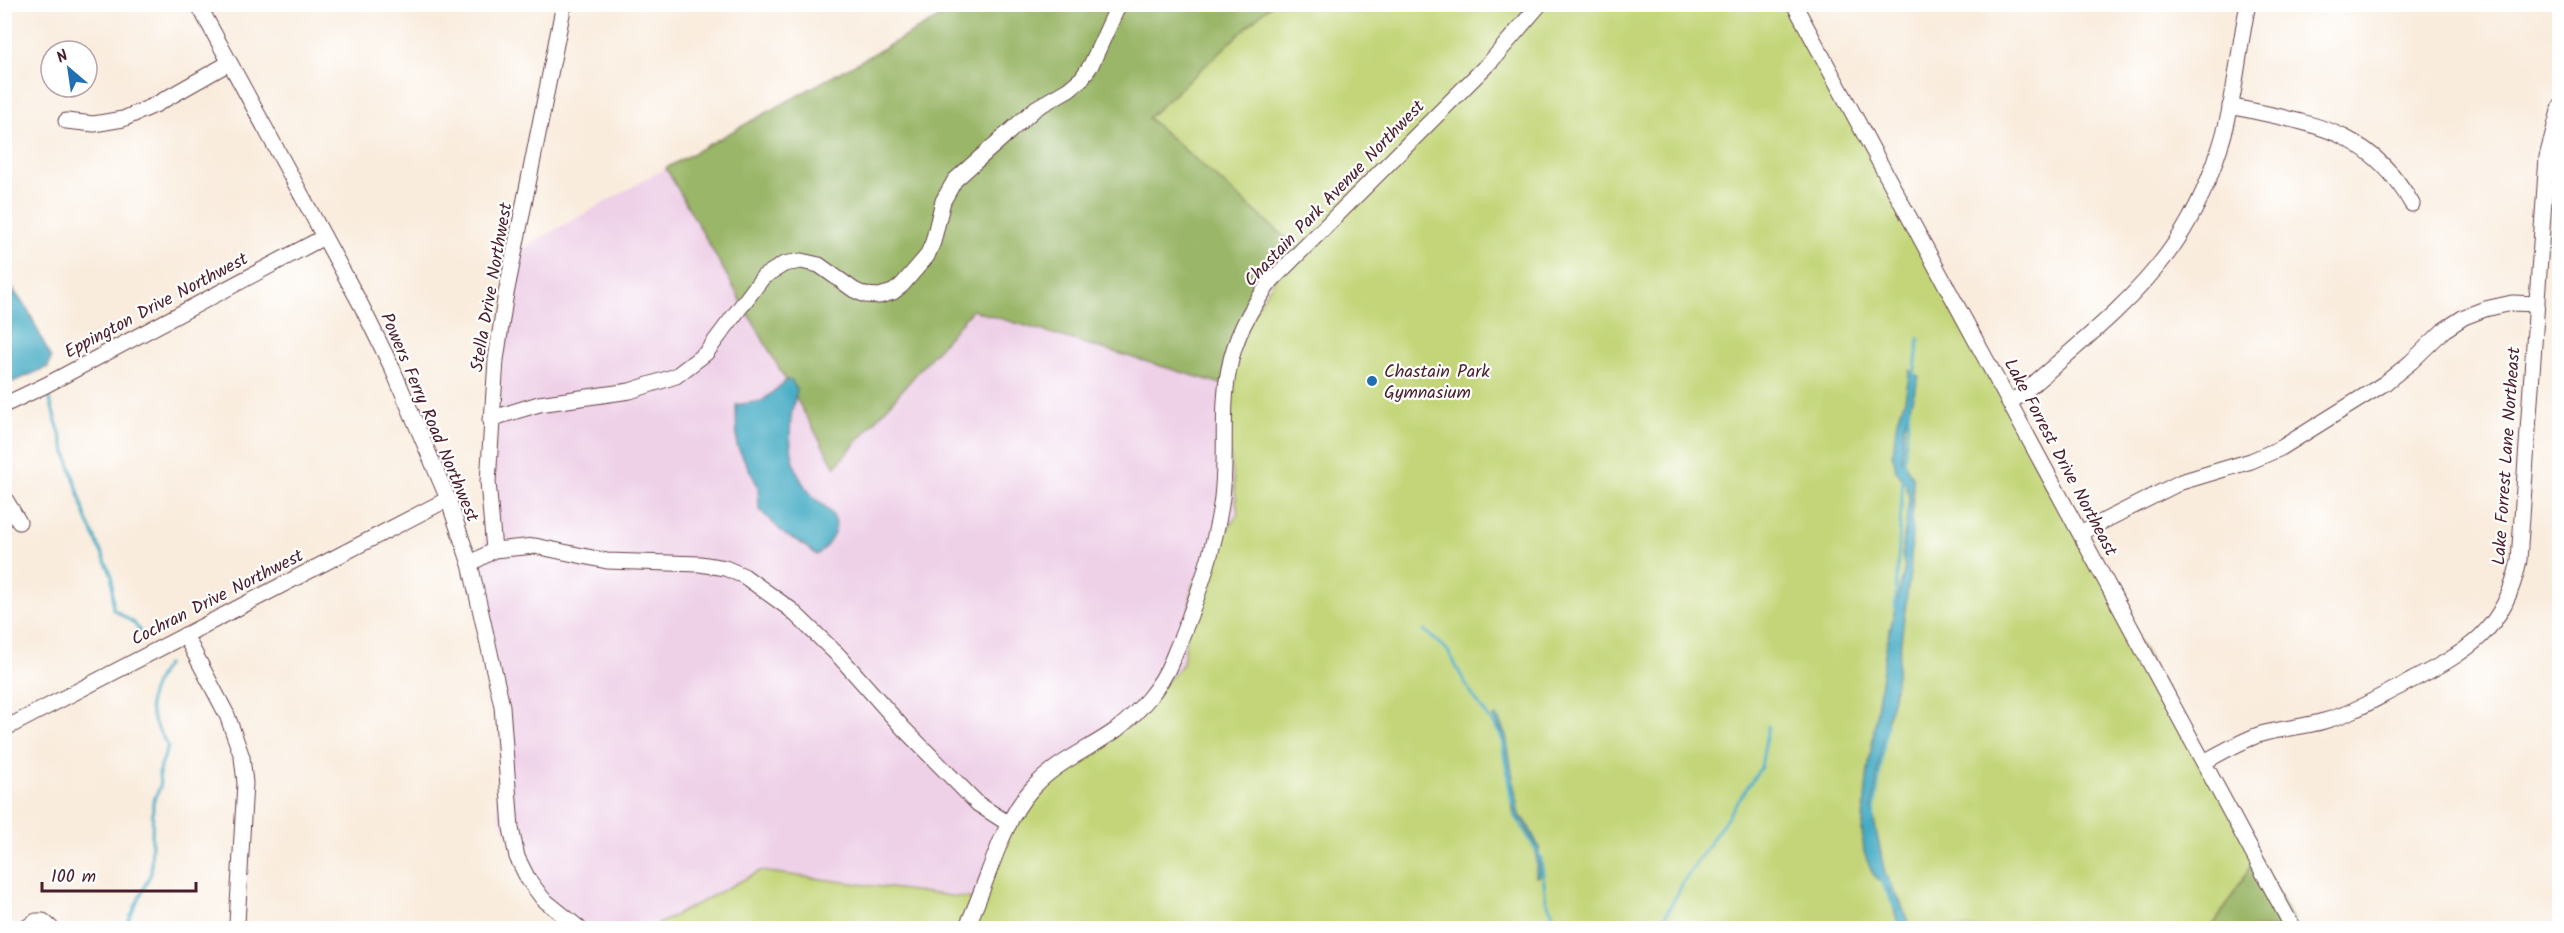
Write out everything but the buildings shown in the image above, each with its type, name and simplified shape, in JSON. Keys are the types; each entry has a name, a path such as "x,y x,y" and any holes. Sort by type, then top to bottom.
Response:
{"street":[{"name":"Powers Ferry Road Northwest","path":"198,4 393,370 448,499 470,564 502,706 511,828 517,856 528,879 543,899 579,928"},
{"name":"Stella Drive Northwest","path":"494,550 489,482 490,419 495,360 564,4"},
{"path":"490,419 539,404 630,391 676,376 706,353 763,277 784,264 801,261 819,265 854,290 865,295 879,296 893,292 927,256 943,201 955,180 1036,108 1069,89 1082,78 1091,65 1119,4"},
{"name":"Chastain Park Avenue Northwest","path":"966,928 1023,799 1042,778 1115,730 1138,711 1157,688 1172,662 1215,535 1224,476 1228,370 1243,326 1255,301 1272,280 1492,60 1540,4"},
{"name":"Lake Forrest Drive Northeast","path":"1794,4 2293,928"},
{"path":"2010,402 2021,395 2131,295 2169,252 2190,220 2208,183 2221,144 2248,4"},
{"path":"66,121 94,124 123,119 155,105 229,63"},
{"path":"2230,106 2321,127 2351,139 2370,151 2388,168 2412,204"},
{"name":"Lake Forrest Lane Northeast","path":"2204,762 2261,735 2325,721 2354,710 2458,656 2478,640 2495,621 2511,592 2520,560 2547,157 2559,107"},
{"name":"Eppington Drive Northwest","path":"4,405 46,385 324,237"},
{"path":"2080,533 2181,482 2252,461 2281,447 2385,383 2444,330 2464,317 2512,303 2537,304"},
{"path":"4,497 19,522"},
{"name":"Cochran Drive Northwest","path":"4,729 448,499"},
{"path":"470,564 494,550 535,546 608,561 700,564 725,568 744,576 790,609 839,656 903,728 978,804 1010,824"},
{"path":"185,635 227,715 242,757 245,783 237,923"},
{"path":"26,928 36,921 43,921 51,928"}],"shaded area":[{"path":"666,168 835,466 972,310 1225,385 1238,514 1192,586 1183,664 981,900 760,871 651,928 569,928 530,882 498,814 501,726 475,595 489,513 512,254"}],"green space":[{"path":"1271,4 1790,5 2257,856 2212,928 651,928 760,871 981,900 1014,824 1043,782 1133,718 1183,664 1192,586 1238,513 1223,403 1231,346 1296,247 1148,118"},
{"path":"962,5 1271,5 1148,118 1296,247 1259,290 1225,385 972,310 835,467 666,168"},
{"path":"2257,856 2297,928 2212,928"}],"water":[{"path":"5,279 28,310 51,358 48,367 10,383 7,380 9,355 5,330"},
{"path":"1910,370 1919,377 1904,426 1902,459 1913,478 1911,564 1895,688 1881,749 1872,810 1885,874 1900,901 1909,925 1909,928 1899,928 1889,891 1873,874 1864,852 1862,831 1867,778 1886,647 1905,567 1902,554 1909,499 1906,483 1896,471 1893,454 1896,426 1905,399"},
{"path":"787,380 792,381 797,391 790,431 793,458 797,470 802,482 833,516 836,524 831,539 817,555 798,541 785,535 759,509 758,486 737,446 736,405 762,401"},
{"path":"1497,716 1506,735 1519,815 1526,821 1539,847 1540,876 1536,877 1536,847 1523,822 1514,816 1502,733 1493,718"}],"waterway":[{"path":"1914,376 1919,339"},
{"path":"48,395 87,520 112,576 113,609 134,623 141,633"},
{"path":"1904,465 1909,406"},
{"path":"1895,609 1903,478"},
{"path":"1424,630 1448,651 1470,692 1501,735 1512,803"},
{"path":"125,928 151,873 153,802 160,787 159,772 168,746 151,713 150,704 154,686 167,664"},
{"path":"1873,820 1887,723"},
{"path":"1659,928 1684,881 1761,767 1768,726"},
{"path":"1515,815 1541,858 1546,900 1560,928"},
{"path":"1880,879 1895,908"}],"place":[{"name":"Chastain Park Gymnasium","path":"1372,381"}]}
